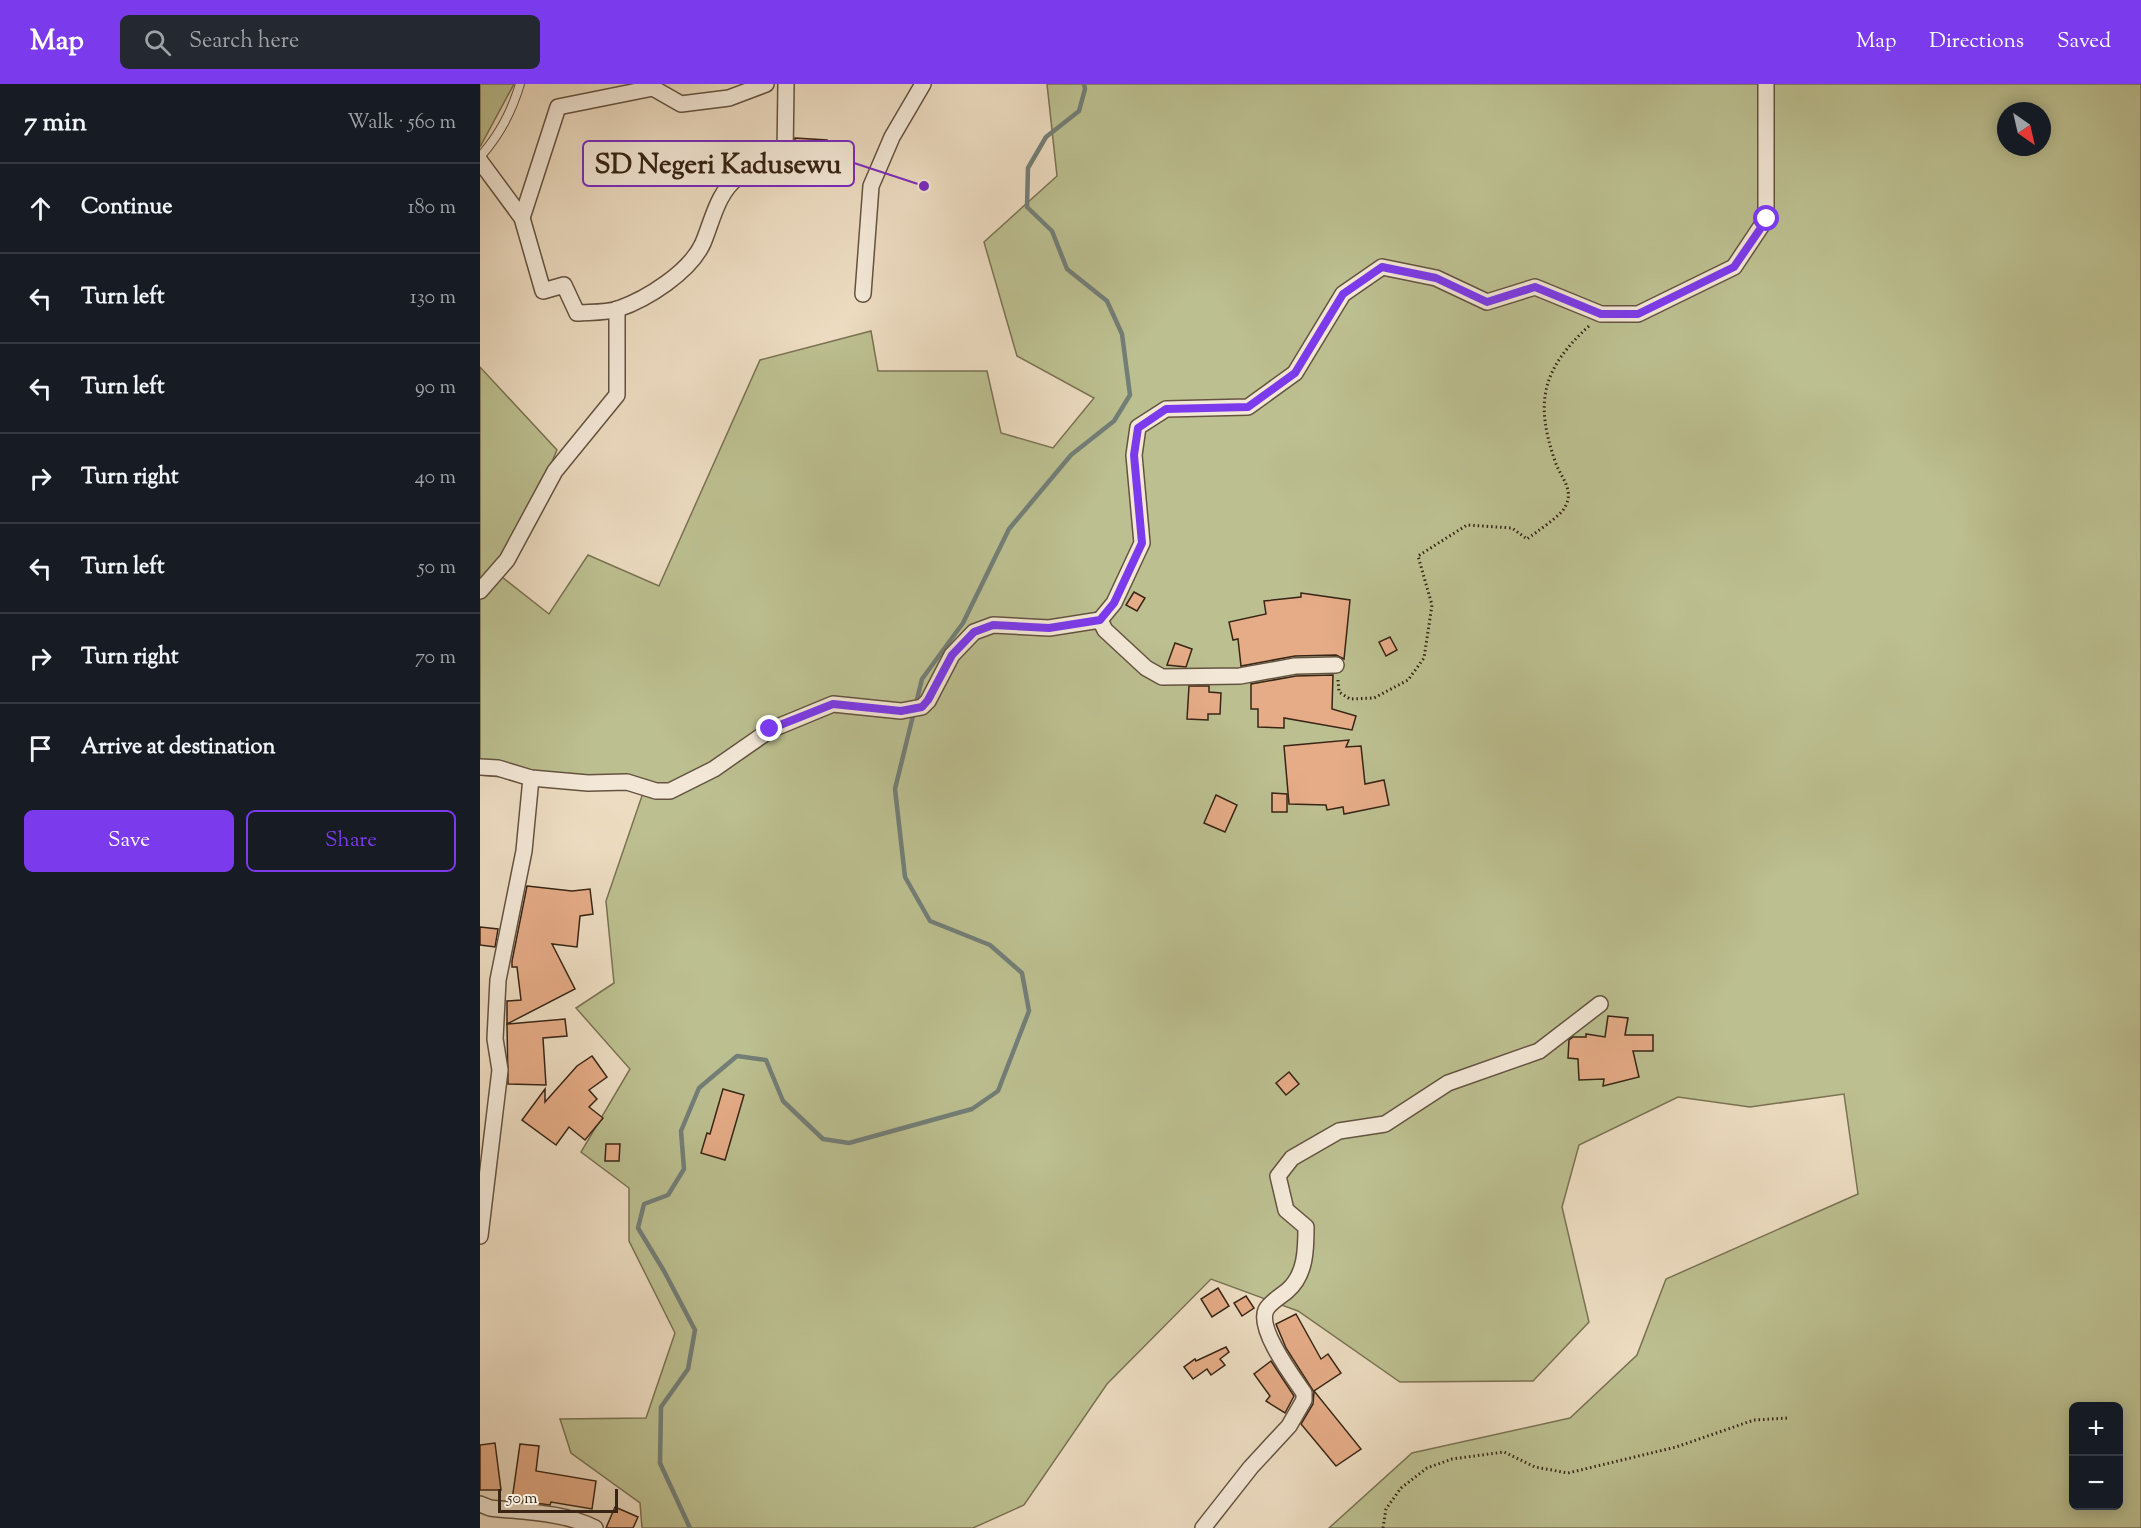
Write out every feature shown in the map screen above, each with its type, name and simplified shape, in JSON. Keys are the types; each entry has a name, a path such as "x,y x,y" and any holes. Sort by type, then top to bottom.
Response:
{"street":[{"path":"522,218 558,107 653,88 681,104 729,98 766,84"},
{"path":"480,161 522,218 543,291 564,285 577,314 617,309 657,289 686,268 702,244 713,211 726,190 740,175 785,155 786,84"},
{"path":"863,294 871,186 892,137 923,84"},
{"path":"480,767 498,768 531,778 588,783 627,782 656,791 670,791 714,769 770,729 833,704 901,711 922,707 952,655 974,632 993,625 1049,628 1100,620 1114,603 1142,543 1134,455 1138,428 1166,409 1248,407 1295,373 1343,294 1382,267 1436,278 1487,302 1535,287 1601,314 1638,314 1734,267 1767,219 1766,84"},
{"path":"480,591 507,560 555,471 617,395 617,309"},
{"path":"1100,620 1105,630 1146,668 1162,677 1240,676 1295,666 1336,665"},
{"path":"480,1236 500,1070 487,1040 524,851 531,778"},
{"path":"1203,1528 1251,1467 1290,1426 1304,1400 1304,1393 1276,1352 1265,1318 1266,1309 1290,1288 1306,1259 1306,1227 1286,1210 1278,1176 1292,1158 1339,1131 1385,1124 1448,1083 1500,1067 1539,1051 1600,1004"},
{"path":"480,1504 490,1508 554,1515 582,1521 595,1528"}],"lane":[{"path":"480,157 496,138 510,114 520,84"}],"path":[{"path":"1336,665 1339,692 1350,699 1374,698 1408,680 1424,658 1432,604 1418,556 1467,525 1512,528 1527,539 1565,508 1569,489 1555,462 1545,425 1544,386 1569,344 1601,314"},
{"path":"1383,1528 1386,1509 1401,1488 1427,1468 1452,1459 1504,1452 1535,1467 1568,1473 1676,1447 1754,1420 1788,1418"}],"green space":[{"path":"480,84 514,84 480,147"},
{"path":"1047,84 2141,84 2141,1528 1329,1528 1412,1453 1570,1418 1637,1355 1666,1279 1858,1194 1844,1094 1750,1107 1678,1097 1579,1145 1562,1207 1589,1322 1533,1381 1400,1382 1298,1311 1211,1279 1107,1384 1024,1505 973,1528 642,1528 640,1503 571,1453 560,1419 646,1418 675,1333 629,1241 629,1188 581,1152 630,1069 576,1008 614,983 606,901 644,790 480,775 480,367 557,450 502,577 549,614 588,555 659,586 760,360 871,331 878,371 987,371 1001,433 1053,448 1094,398 1017,356 984,242 1057,176"}],"building":[{"path":"795,138 827,140 825,181 786,178 787,165 795,156"},
{"path":"1134,592 1145,598 1137,611 1126,605"},
{"path":"1301,593 1350,600 1344,659 1336,655 1295,656 1241,666 1238,639 1233,640 1229,622 1266,614 1264,601 1301,597"},
{"path":"1390,637 1397,650 1386,656 1379,642"},
{"path":"1175,643 1192,649 1186,667 1167,665"},
{"path":"1333,675 1332,709 1356,716 1352,730 1284,718 1284,728 1258,727 1258,709 1251,709 1251,684 1296,676"},
{"path":"1189,686 1209,686 1209,692 1221,693 1220,714 1208,714 1208,720 1187,719"},
{"path":"1349,740 1346,747 1361,746 1365,784 1384,780 1389,805 1344,814 1343,807 1327,810 1326,805 1289,804 1284,746"},
{"path":"1272,793 1287,794 1287,812 1272,812"},
{"path":"1216,795 1237,805 1225,832 1204,823"},
{"path":"527,886 572,891 590,889 593,914 580,916 577,947 552,944 575,989 507,1024 507,1001 521,1000 517,967 512,967 512,961"},
{"path":"480,927 498,929 495,947 480,945"},
{"path":"1608,1016 1628,1018 1625,1035 1653,1035 1653,1051 1633,1051 1639,1077 1603,1086 1604,1079 1579,1080 1578,1059 1568,1058 1569,1040 1573,1037 1586,1037 1586,1034 1605,1037"},
{"path":"565,1019 567,1036 543,1038 546,1085 508,1084 507,1024"},
{"path":"592,1056 607,1077 589,1090 597,1099 589,1107 603,1118 585,1140 569,1127 556,1145 522,1120 545,1089 545,1102 577,1066"},
{"path":"1289,1072 1299,1084 1286,1095 1276,1083"},
{"path":"723,1089 744,1095 725,1160 701,1153 707,1133 710,1134"},
{"path":"606,1144 620,1144 619,1161 605,1161"},
{"path":"1218,1288 1229,1306 1212,1317 1201,1299"},
{"path":"1246,1296 1254,1308 1242,1316 1234,1303"},
{"path":"1296,1314 1321,1359 1328,1354 1341,1373 1314,1391 1361,1449 1336,1466 1301,1424 1313,1404 1314,1392 1286,1348 1276,1324"},
{"path":"1226,1347 1229,1352 1220,1359 1225,1365 1211,1375 1207,1369 1193,1379 1184,1367 1195,1359 1196,1361"},
{"path":"1271,1361 1294,1396 1285,1413 1266,1401 1270,1396 1254,1374"},
{"path":"495,1443 501,1490 480,1490 480,1445"},
{"path":"520,1444 539,1446 536,1471 596,1481 592,1509 551,1502 550,1505 512,1500"},
{"path":"615,1507 638,1517 633,1528 606,1528"}],"waterway":[{"path":"690,1528 660,1463 661,1407 688,1369 695,1330 638,1228 644,1204 668,1195 684,1169 681,1131 699,1088 737,1056 766,1060 783,1101 823,1139 849,1143 972,1109 998,1091 1029,1011 1022,973 990,945 930,921 905,877 895,789 922,679 963,623 1009,529 1071,455 1114,421 1130,395 1122,334 1107,301 1067,269 1052,231 1027,207 1028,168 1046,137 1079,111 1085,89 1084,84"}],"place":[{"name":"SD Negeri Kadusewu","path":"924,186"}],"route":[{"path":"770,729 787,725 833,704 901,711 922,707 952,655 974,632 993,625 1049,628 1100,620 1114,603 1142,543 1134,455 1138,428 1166,409 1248,407 1295,373 1343,294 1382,267 1436,278 1487,302 1535,287 1601,314 1638,314 1734,267 1767,219"}]}
